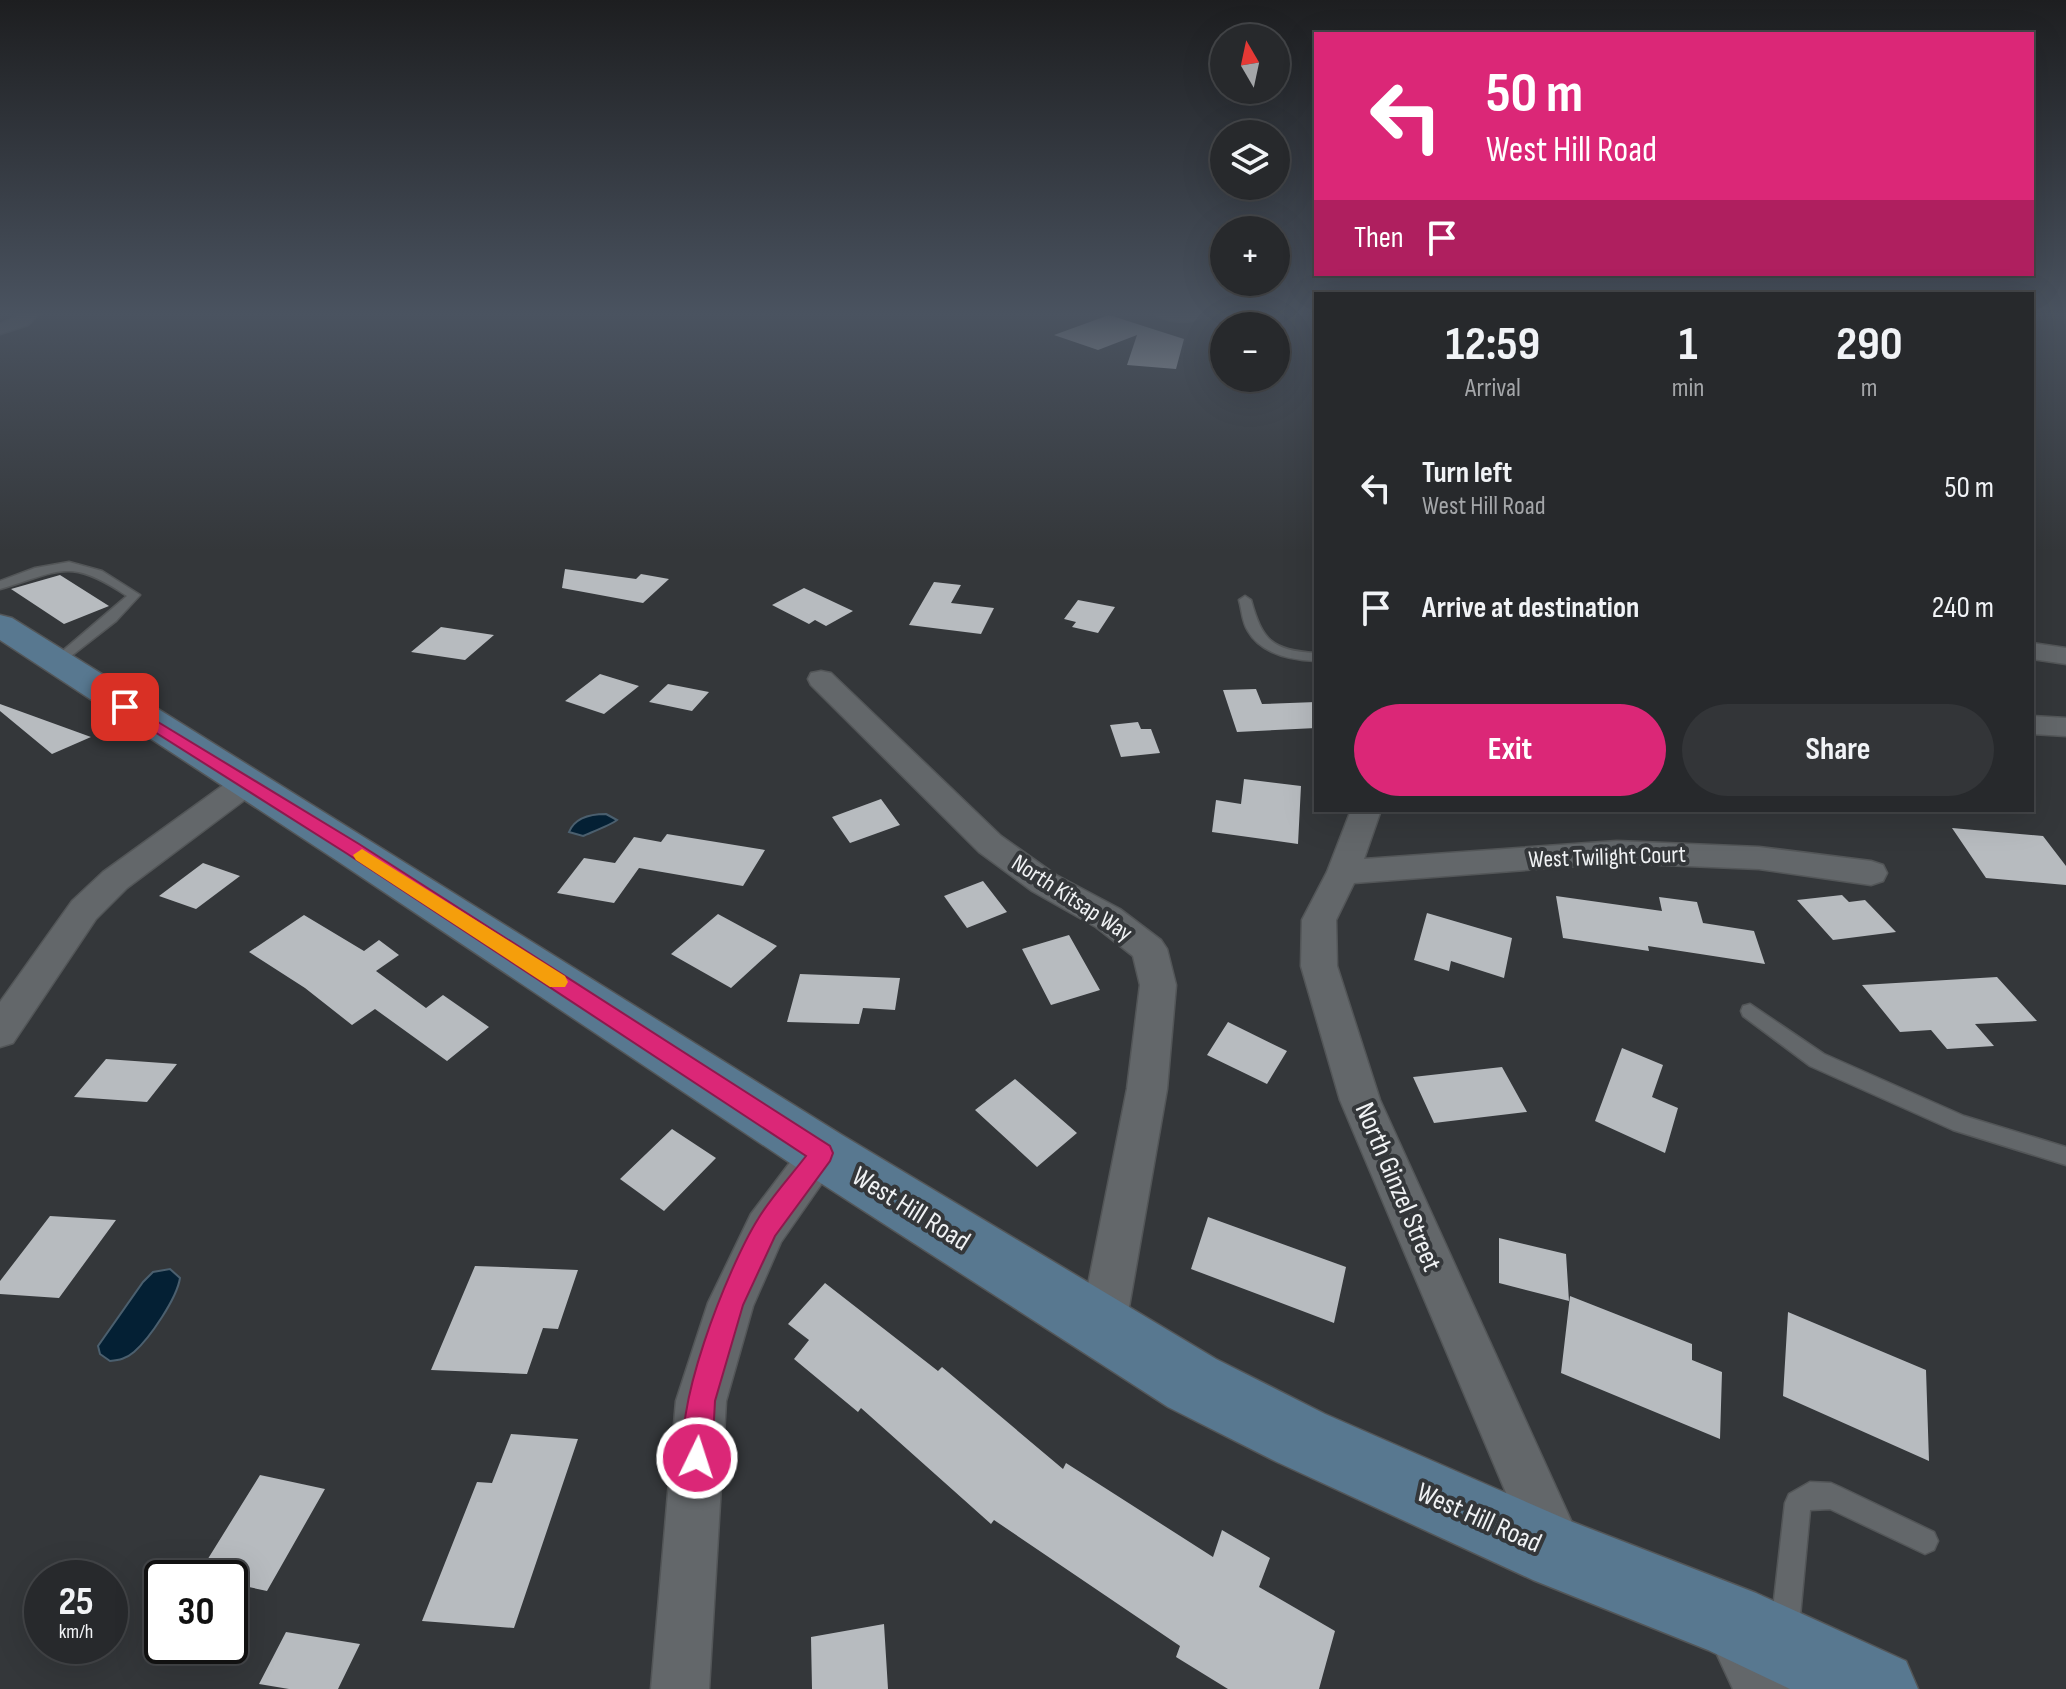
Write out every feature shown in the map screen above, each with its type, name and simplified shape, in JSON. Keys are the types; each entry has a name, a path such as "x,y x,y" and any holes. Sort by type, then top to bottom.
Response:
{"street":[{"name":"West Hill Road","path":"0,625 822,1153 1102,1330 1192,1383 1301,1438 1559,1554 1729,1620 1773,1667 1878,1689"},
{"path":"2034,651 2066,656"},
{"name":"North Kitsap Way","path":"821,679 990,844 1044,883 1108,918 1149,949 1158,985 1147,1089 1102,1330"},
{"path":"2034,725 2066,727"},
{"path":"0,1032 84,910 115,880 247,783"},
{"name":"North Ginzel Street","path":"1365,812 1343,872 1319,920 1319,966 1360,1100 1559,1554"},
{"name":"West Twilight Court","path":"1343,872 1617,852 1759,858 1871,873"},
{"path":"680,1689 701,1401 731,1303 766,1228 822,1153"}],"lane":[{"path":"0,585 41,568 68,565 101,572 134,595 124,610 105,621 57,663"},
{"path":"1245,600 1254,631 1276,649 1294,657 1314,657"},
{"path":"1750,1011 1817,1060 1960,1124 2066,1156"},
{"path":"1773,1667 1798,1503 1810,1495 1831,1496 1925,1541"}],"water":[{"path":"606,814 617,820 583,836 569,832 580,820"},
{"path":"170,1269 180,1278 178,1286 148,1337 134,1352 122,1359 110,1361 100,1354 98,1346 143,1282 153,1272"}],"building":[{"path":"565,569 636,579 641,574 669,579 643,603 562,588"},
{"path":"60,575 109,606 64,624 11,589"},
{"path":"934,582 961,585 951,603 994,608 981,634 909,625"},
{"path":"804,588 853,611 826,626 815,620 809,624 772,605"},
{"path":"1078,600 1115,607 1098,633 1072,627 1076,622 1064,619"},
{"path":"441,627 494,635 465,660 411,652"},
{"path":"600,674 639,686 604,714 565,701"},
{"path":"668,684 709,692 692,711 649,702"},
{"path":"1256,689 1262,704 1314,702 1314,728 1237,732 1223,690"},
{"path":"0,704 91,737 52,754 0,711"},
{"path":"1138,722 1141,729 1151,729 1160,753 1121,757 1110,725"},
{"path":"1244,779 1301,786 1298,844 1212,832 1216,800 1241,804"},
{"path":"881,799 900,825 850,843 832,817"},
{"path":"1952,828 2043,836 2066,866 2066,885 1986,878"},
{"path":"667,834 765,850 743,886 639,868 614,903 557,893 584,858 615,863 634,837 661,842"},
{"path":"203,863 240,876 196,909 159,896"},
{"path":"983,881 1007,912 967,928 944,896"},
{"path":"1842,895 1849,902 1865,900 1896,932 1833,940 1797,900"},
{"path":"1556,896 1662,911 1659,897 1697,902 1703,923 1754,931 1765,964 1648,946 1649,951 1563,938"},
{"path":"1427,913 1512,938 1504,978 1451,961 1449,971 1414,960"},
{"path":"718,914 777,946 731,988 671,954"},
{"path":"304,915 364,951 379,940 399,955 376,971 426,1008 443,995 489,1027 447,1061 375,1009 352,1025 305,988 249,952"},
{"path":"1069,935 1100,990 1051,1005 1022,949"},
{"path":"800,974 900,978 895,1010 863,1008 859,1024 787,1022"},
{"path":"1997,977 2037,1021 1975,1024 1994,1046 1947,1049 1931,1030 1900,1032 1862,985"},
{"path":"1228,1022 1287,1051 1267,1084 1207,1055"},
{"path":"1622,1048 1663,1065 1652,1097 1678,1108 1665,1153 1595,1121"},
{"path":"106,1059 177,1064 147,1102 74,1097"},
{"path":"1502,1067 1527,1112 1434,1123 1413,1077"},
{"path":"1015,1079 1077,1133 1037,1167 975,1110"},
{"path":"672,1129 716,1158 664,1211 620,1179"},
{"path":"50,1216 116,1220 59,1298 0,1294 0,1281"},
{"path":"1208,1217 1346,1267 1334,1323 1191,1269"},
{"path":"1499,1238 1566,1254 1569,1301 1499,1283"},
{"path":"475,1266 578,1270 558,1329 543,1328 527,1374 431,1370"},
{"path":"825,1283 938,1371 942,1367 1063,1469 1066,1463 1213,1557 1222,1530 1270,1558 1259,1587 1335,1631 1319,1689 1228,1689 1176,1657 1180,1646 994,1520 991,1524 861,1408 858,1412 794,1359 809,1340 788,1324"},
{"path":"1570,1296 1692,1344 1692,1360 1722,1372 1720,1439 1561,1373"},
{"path":"1788,1312 1926,1370 1929,1461 1783,1396"},
{"path":"511,1434 578,1439 514,1628 422,1621 477,1482 492,1483"},
{"path":"260,1475 325,1489 267,1591 248,1587 248,1560 207,1560"},
{"path":"884,1624 888,1689 812,1689 811,1637"},
{"path":"286,1632 360,1644 338,1689 289,1689 259,1684"}],"slow traffic":[{"path":"362,855 558,982"}],"route":[{"path":"125,707 352,849 822,1153 766,1228 731,1303 701,1401 697,1458"}]}
